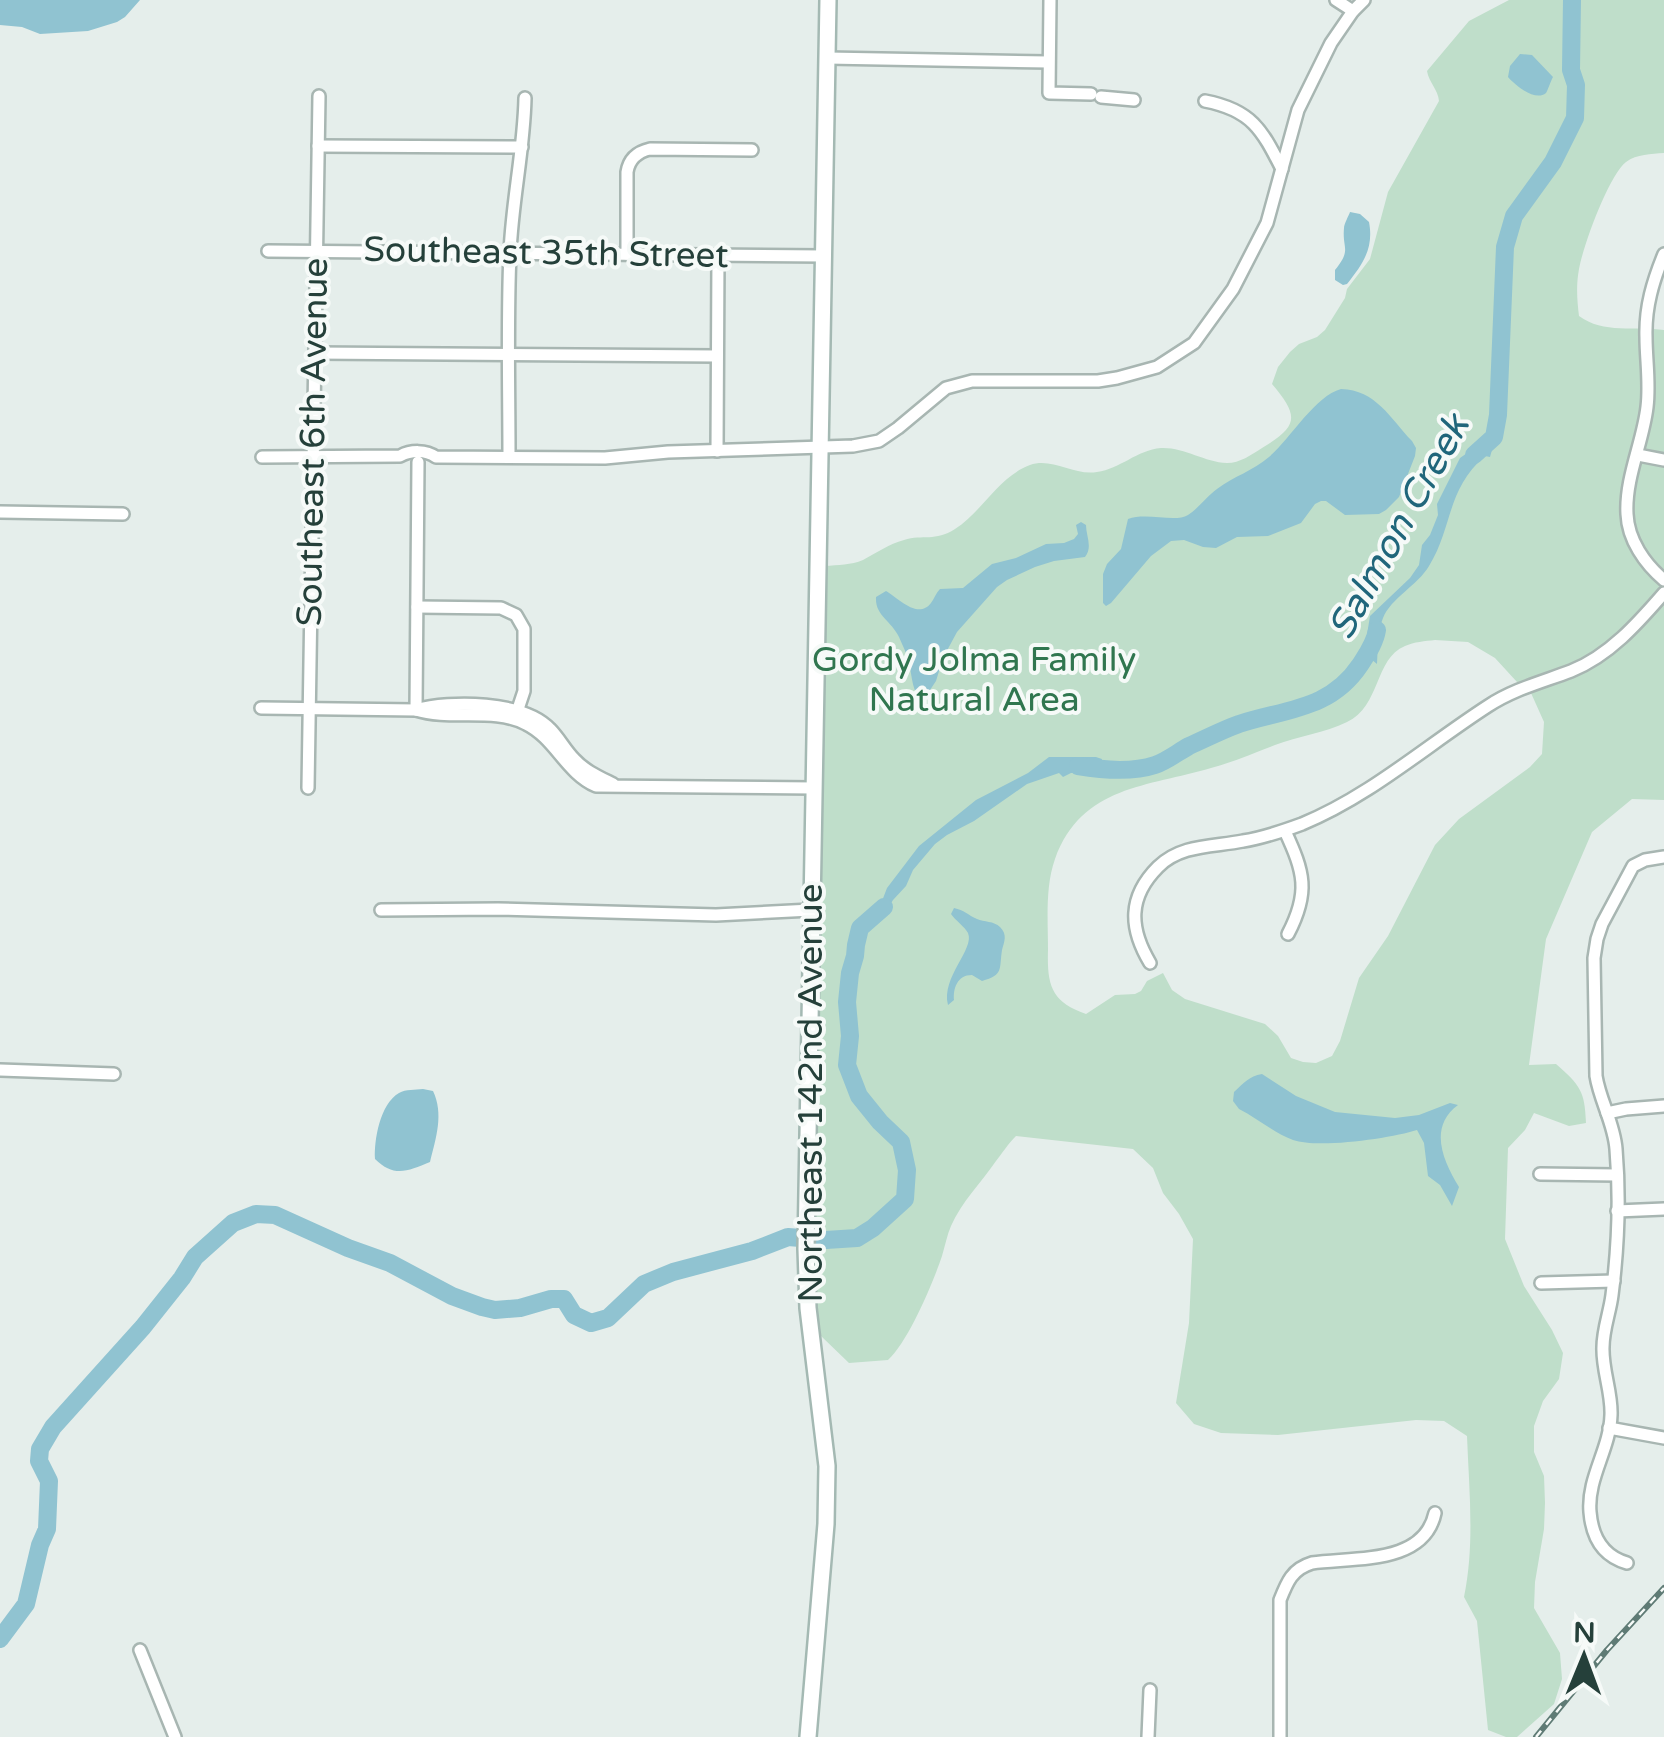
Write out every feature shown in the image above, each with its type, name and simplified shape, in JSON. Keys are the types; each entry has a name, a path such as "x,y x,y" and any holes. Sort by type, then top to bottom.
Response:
{"street":[{"name":"Northeast 142nd Avenue","path":"808,1737 826,1524 827,1466 808,1308 806,1224 828,0"},
{"path":"1050,0 1049,93 1134,100"},
{"path":"1336,0 1352,11"},
{"path":"400,456 407,462 428,462 436,457 604,458 853,446 880,440 946,388 972,381 1098,381 1157,367 1194,343 1233,289 1267,222 1298,110 1331,43 1364,0"},
{"path":"827,58 1048,62"},
{"name":"Southeast 6th Avenue","path":"308,788 319,96"},
{"path":"508,456 510,253 525,98"},
{"path":"1205,101 1231,108 1260,127 1282,169"},
{"path":"318,146 522,147"},
{"path":"627,254 627,172 634,156 650,149 752,150"},
{"name":"Southeast 35th Street","path":"268,251 824,256"},
{"path":"1664,254 1649,295 1648,402 1628,502 1629,526 1644,559 1664,580"},
{"path":"716,451 718,255"},
{"path":"315,353 717,356"},
{"path":"262,457 400,456 407,452 429,452 436,457"},
{"path":"1638,455 1664,460"},
{"path":"416,710 418,462"},
{"path":"0,512 122,514"},
{"path":"1150,963 1134,926 1135,903 1143,884 1159,865 1176,853 1285,830 1341,806 1508,693 1600,656 1664,594"},
{"path":"417,608 501,608 516,615 524,629 524,691 516,715"},
{"path":"261,708 493,707 543,722 584,768 616,786 814,788"},
{"path":"1285,830 1299,862 1303,887 1298,914 1288,934"},
{"path":"1628,1563 1602,1550 1590,1515 1593,1482 1609,1428 1611,1404 1602,1357 1614,1281 1617,1211 1616,1148 1596,1076 1594,958 1602,924 1633,866 1664,857"},
{"path":"381,910 716,915 811,910"},
{"path":"0,1070 114,1074"},
{"path":"1608,1113 1664,1106"},
{"path":"1540,1174 1616,1175"},
{"path":"1617,1211 1664,1209"},
{"path":"1541,1283 1614,1281"},
{"path":"1609,1428 1664,1438"},
{"path":"1280,1737 1280,1600 1288,1580 1302,1566 1312,1563 1378,1557 1414,1545 1425,1538 1435,1512"},
{"path":"140,1650 175,1737"},
{"path":"1148,1737 1150,1690"}],"green space":[{"name":"Gordy Jolma Family Natural Area","path":"1509,0 1664,0 1664,153 1630,159 1619,169 1586,244 1577,292 1579,316 1588,322 1664,330 1664,588 1646,618 1664,602 1664,800 1632,799 1592,832 1546,939 1529,1065 1556,1064 1571,1078 1580,1089 1586,1123 1569,1126 1534,1113 1508,1148 1505,1239 1524,1286 1563,1353 1559,1379 1543,1401 1534,1426 1534,1452 1544,1476 1545,1503 1534,1608 1560,1653 1562,1679 1554,1704 1517,1737 1488,1730 1477,1621 1464,1597 1470,1537 1467,1436 1444,1421 1416,1420 1278,1435 1221,1433 1194,1424 1176,1403 1189,1323 1193,1239 1163,1193 1153,1168 1133,1149 1016,1136 955,1217 919,1311 888,1360 849,1363 821,1336 814,1280 825,566 858,562 904,540 948,533 965,522 1009,478 1030,465 1047,463 1097,472 1161,448 1232,463 1250,456 1283,433 1291,420 1287,404 1272,384 1278,367 1299,344 1325,330 1347,289 1370,259 1388,192 1439,101 1427,71 1469,21","holes":["1423,641 1468,642 1495,658 1531,693 1544,722 1542,754 1459,819 1435,845 1388,936 1359,978 1332,1056 1316,1063 1291,1058 1278,1036 1265,1024 1185,999 1172,990 1163,973 1147,981 1141,991 1115,995 1086,1014 1058,998 1049,973 1050,881 1055,859 1082,816 1120,793 1219,766 1347,722 1366,705 1395,652"]}],"water":[{"path":"0,0 140,0 117,22 88,31 40,34 0,25"},
{"path":"1520,54 1532,55 1553,77 1546,93 1531,94 1508,77 1510,66"},
{"path":"1350,212 1369,222 1370,240 1362,262 1343,285 1335,280 1335,270 1345,253 1344,226"},
{"path":"1341,389 1373,400 1416,448 1399,497 1386,510 1379,514 1345,515 1321,501 1301,523 1268,536 1237,537 1216,548 1171,541 1151,556 1111,603 1103,603 1103,574 1121,549 1128,519 1188,515 1217,489 1269,457 1322,400"},
{"path":"1495,439 1490,457 1485,456 1472,469 1456,495 1429,566 1383,618 1377,664 1371,659 1366,641 1370,616 1419,565 1422,545 1438,515 1437,504 1460,458"},
{"path":"1076,525 1086,525 1089,549 1085,557 1035,567 997,587 957,632 936,681 926,696 919,698 904,648 878,609 876,597 886,591 914,609 926,608 940,589 963,588 992,564 1046,544 1074,539 1078,534"},
{"path":"1049,757 1102,759 1100,771 1063,777 1059,773 1027,784 947,835 913,870 885,913 864,930 887,888 919,846 976,800 1028,773"},
{"path":"954,908 998,925 1005,938 997,974 982,981 972,975 963,977 948,1005 949,984 969,940 967,931 951,914"},
{"path":"1262,1074 1296,1096 1335,1112 1395,1118 1419,1115 1450,1103 1458,1105 1443,1123 1441,1134 1444,1155 1459,1187 1452,1206 1440,1185 1428,1176 1424,1143 1417,1130 1337,1143 1293,1140 1239,1109 1233,1101 1240,1086"},
{"path":"433,1091 438,1108 430,1162 408,1170 389,1169 375,1159 383,1114 399,1093"}],"waterway":[{"name":"Salmon Creek","path":"1474,455 1494,437 1498,415 1505,247 1514,216 1553,162 1575,118 1572,0"},
{"name":"Salmon Creek","path":"1078,766 1107,770 1146,768 1233,726 1306,706 1348,680 1368,653 1377,630"},
{"name":"Salmon Creek","path":"0,1639 26,1604 47,1529 49,1481 39,1461 40,1449 53,1427 143,1327 195,1257 233,1223 256,1214 275,1215 482,1307 520,1308 564,1299 574,1315 591,1323 608,1318 644,1284 673,1272 788,1237 857,1238 873,1228 905,1199 907,1170 901,1142 859,1096 847,1065 847,1002 860,928 884,907"}],"railway":[{"path":"1536,1737 1664,1588"}]}
